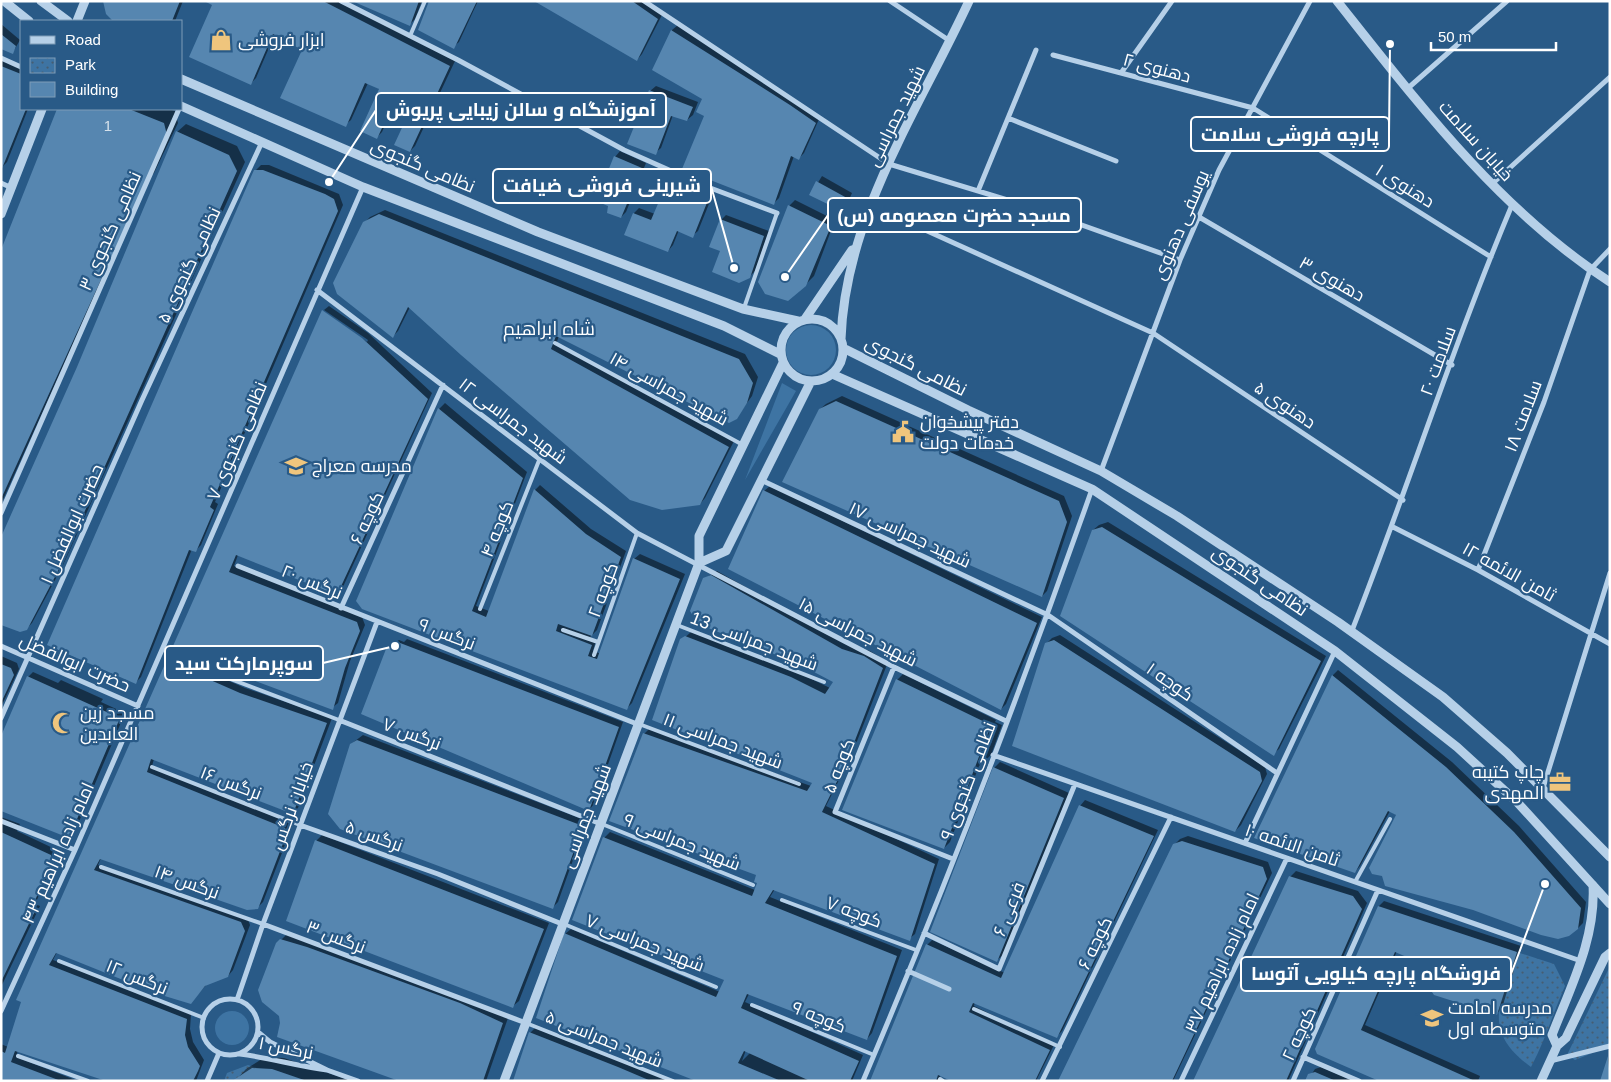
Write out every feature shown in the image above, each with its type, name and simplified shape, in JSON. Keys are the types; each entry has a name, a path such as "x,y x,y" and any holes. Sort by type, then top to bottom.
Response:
{"street":[{"path":"4,1 28,20"},
{"path":"41,1 67,20"},
{"path":"77,20 85,1"},
{"path":"341,1 624,150 705,186 777,214"},
{"path":"644,1 889,164 1034,208 1180,260"},
{"path":"890,1 951,41"},
{"name":"شهید جمراسی","path":"855,246 889,164 969,1"},
{"path":"1120,72 1172,1"},
{"name":"یوسفی دهنوی","path":"1101,470 1180,260 1219,170 1310,1"},
{"name":"خیابان سلامت","path":"1337,1 1407,89 1512,205 1590,270 1610,282"},
{"path":"1407,89 1507,1"},
{"path":"978,191 1036,50"},
{"name":"دهنوی ۲","path":"1053,54 1253,108"},
{"path":"1,58 20,66"},
{"path":"1492,184 1610,77"},
{"name":"نظامی گنجوی","path":"182,79 538,232 743,309 802,320"},
{"path":"182,106 363,187 724,326 780,354"},
{"name":"دهنوی ۱","path":"1253,108 1491,257"},
{"path":"1,214 42,110"},
{"name":"نظامی گنجوی ۳","path":"1,513 179,110"},
{"path":"1008,118 1116,161"},
{"name":"نظامی گنجوی ۵","path":"142,400 262,142"},
{"path":"1,183 12,188"},
{"name":"نظامی گنجوی ۷","path":"138,706 363,187"},
{"name":"سلامت ۲۰","path":"1351,633 1393,527 1491,257 1512,205"},
{"name":"دهنوی ۵","path":"872,206 1153,334 1403,500"},
{"name":"دهنوی ۳","path":"1199,217 1452,365"},
{"path":"855,246 842,314 842,343 839,366 832,374 819,381 811,381 794,376 783,363 780,354 784,334 802,320 855,246"},
{"path":"1590,270 1610,249"},
{"name":"سلامت ۱۸","path":"1478,570 1544,402 1590,270"},
{"name":"شهید جمراسی ۱۲","path":"317,290 637,533 699,563"},
{"path":"802,320 823,320 831,325 842,343"},
{"name":"نظامی گنجوی","path":"842,343 968,410 1101,470 1177,516 1351,633 1443,698 1543,788 1610,858"},
{"name":"شهید جمراسی","path":"504,1081 699,563 699,536 783,363"},
{"name":"نظامی گنجوی","path":"832,374 1092,489 1335,651 1463,753 1516,802 1610,904"},
{"path":"699,563 726,551 811,381"},
{"name":"کوچه ۶","path":"341,608 443,385"},
{"name":"حضرت ابوالفضل ۱","path":"1,718 142,400"},
{"name":"شهید جمراسی ۱۷","path":"760,480 1048,615"},
{"name":"نظامی گنجوی ۹","path":"863,1081 953,860 1048,615 1092,489"},
{"name":"ثامن الائمه ۱۲","path":"1393,527 1478,570 1610,644"},
{"name":"شهید جمراسی ۱۵","path":"699,563 894,667 1006,721"},
{"name":"نرگس ۲۰","path":"238,566 377,622"},
{"path":"1543,788 1610,573"},
{"name":"کوچه ۱","path":"1048,615 1276,773"},
{"name":"نرگس ۹","path":"377,622 638,724"},
{"name":"خیابان نرگس","path":"237,1000 263,924 377,622"},
{"name":"حضرت ابوالفضل","path":"1,646 138,706"},
{"path":"1245,843 1276,773 1335,651"},
{"name":"کوچه ۵","path":"894,667 835,812 953,860"},
{"name":"امام زاده ابراهیم ۴۳","path":"1,1011 75,850 138,706"},
{"name":"نرگس ۷","path":"339,720 601,824"},
{"name":"ثامن الائمه ۱۰","path":"993,755 1581,961"},
{"name":"فرعی ۶","path":"924,933 999,969 1075,784"},
{"name":"کوچه ۶","path":"1042,1081 1171,817"},
{"path":"1,821 75,850"},
{"name":"نرگس ۵","path":"300,825 438,874 562,924"},
{"name":"امام زاده ابراهیم ۳۷","path":"1181,1081 1287,858"},
{"path":"1556,1046 1552,1035 1581,961 1592,926 1594,906 1593,885"},
{"name":"کوچه ۲","path":"1293,1081 1378,890"},
{"name":"نرگس ۳","path":"263,924 526,1023"},
{"path":"1540,1081 1556,1046 1566,1038 1605,957 1610,952"},
{"path":"908,971 949,988"},
{"path":"237,1000 245,1004 256,1016 258,1032 255,1041 240,1054 229,1055 219,1053 206,1042 202,1026 204,1018 217,1003 237,1000"},
{"name":"نرگس ۱","path":"258,1032 270,1042 327,1070 358,1081"},
{"path":"1550,1061 1610,1046"},
{"path":"208,1081 219,1053"},
{"name":"نرگس ۱","path":"240,1054 264,1057 290,1065 327,1070"},
{"path":"1303,1057 1359,1081"}],"lane":[{"path":"410,36 425,1"},
{"path":"743,309 777,214"},
{"name":"شهید جمراسی ۱۴","path":"556,343 743,445"},
{"name":"کوچه ۴","path":"480,609 540,458"},
{"name":"کوچه ۲","path":"594,655 637,533"},
{"name":"شهید جمراسی 13","path":"675,624 824,682"},
{"path":"563,630 598,642"},
{"path":"191,664 339,720"},
{"name":"شهید جمراسی ۱۱","path":"638,724 799,784"},
{"name":"نرگس ۱۶","path":"152,767 300,825"},
{"path":"1355,882 1390,819"},
{"name":"شهید جمراسی ۹","path":"601,824 753,885"},
{"name":"نرگس ۱۴","path":"101,867 263,924"},
{"name":"کوچه ۷","path":"782,900 916,950"},
{"name":"شهید جمراسی ۷","path":"562,924 716,987"},
{"name":"نرگس ۱۲","path":"59,961 204,1018"},
{"name":"کوچه ۹","path":"752,1005 874,1055"},
{"path":"974,1009 1060,1047"},
{"name":"شهید جمراسی ۵","path":"526,1023 673,1081"},
{"path":"18,1056 88,1081"}],"green space":[{"path":"811,325 829,332 836,350 829,368 811,375 793,368 786,350 793,332"},
{"path":"782,383 796,391 745,480"},
{"path":"1517,952 1554,964 1565,986 1531,1067 1515,1053 1505,1040 1500,1027 1501,1000"},
{"path":"1610,966 1610,1046 1575,1060 1567,1055"},
{"path":"232,1011 239,1012 244,1016 248,1021 248,1035 244,1040 239,1044 232,1045 225,1044 220,1040 216,1035 215,1028 216,1021 220,1016 225,1012"},
{"path":"248,1065 295,1081 224,1081 227,1073"}],"building":[{"path":"103,1 180,1 172,20 112,20 106,14"},
{"path":"204,1 323,1 450,66 410,152 394,145 413,104 396,97 377,139 360,131 379,89 365,83 346,127 280,98 302,50 273,34 251,85 189,57 212,5"},
{"path":"352,1 419,1 410,26"},
{"path":"429,1 477,1 454,49 418,30"},
{"path":"534,1 632,1 658,19 637,61"},
{"path":"671,30 816,123 799,160 791,156 774,205 682,169 704,116 696,112 702,99 652,70"},
{"path":"1,34 16,46 13,54 1,49"},
{"path":"1,66 20,74 20,110 26,110 1,171"},
{"path":"649,90 693,107 687,121 671,116 656,155 627,144"},
{"path":"57,110 132,110 164,123 167,135 1,499 1,250"},
{"path":"176,131 229,155 237,171 58,571 27,630 20,632 1,625 1,537 77,367"},
{"path":"614,156 642,168 621,218 607,213 608,206 596,201"},
{"path":"254,170 263,170 325,194 334,199 338,211 210,507 214,510 196,552 189,550 136,684 47,645"},
{"path":"669,178 710,195 693,238 677,231 668,252 624,235 633,213 651,220"},
{"path":"816,181 847,198 842,211 809,195"},
{"path":"788,205 831,226 806,286 788,301 765,294 758,282"},
{"path":"379,214 739,359 753,383 747,403 737,419 729,423 556,336 551,349 729,447 700,505 662,510 630,500 408,307 393,338 337,294 333,283 363,222"},
{"path":"720,219 764,236 750,278 739,283 712,272 720,251 709,247"},
{"path":"322,310 362,338 428,399 337,595 236,555 229,572 357,622 360,631 345,668 333,710 188,656 183,668 240,693 327,723 293,814 151,759 147,772 285,828 287,833 258,909 247,910 100,859 94,870 241,922 245,931 228,977 205,986 191,1004 158,994 56,953 49,965 187,1019 185,1035 188,1047 200,1066 198,1071 193,1081 106,1081 15,1051 11,1062 61,1081 1,1081 1,1051 5,1053 21,1002 16,1000"},
{"path":"836,401 1059,501 1067,522 1042,597 782,482 819,409"},
{"path":"438,408 523,478 472,611 486,617 534,489 586,534 621,557 592,636 558,624 556,631 592,645 588,656 597,659 633,558 680,579 627,710 362,609 356,601"},
{"path":"763,490 1037,623 1001,710 728,569"},
{"path":"1102,527 1321,661 1274,756 1060,616 1092,530"},
{"path":"711,575 842,649 864,656 883,668 847,761 822,812 935,864 910,941 773,890 765,903 897,956 867,1040 747,994 741,1008 859,1061 850,1081 810,1081 744,1051 738,1063 781,1081 696,1081 536,1018 564,933 716,997 724,980 572,920 603,837 752,896 757,883 754,882 756,875 609,821 643,733 807,791 812,783 652,720 680,639 685,636 791,677 825,694 833,682 797,663 698,624 690,611 703,578"},
{"path":"1054,640 1260,772 1262,781 1235,832 1012,746 1045,643"},
{"path":"395,641 619,727 589,811 361,714 386,649"},
{"path":"1,664 11,668 14,675 1,703"},
{"path":"1332,675 1446,767 1514,832 1581,908 1578,929 1569,936 1558,939 1541,935 1473,910 1385,886 1382,876 1372,874 1369,868 1396,815 1388,811 1355,873 1254,838"},
{"path":"27,676 120,718 69,838 1,811 1,736"},
{"path":"896,679 991,725 944,849 842,810"},
{"path":"357,740 583,826 553,909 340,829 328,814 350,744"},
{"path":"993,767 1064,798 997,962 930,932"},
{"path":"1079,805 1154,836 1057,1038 973,1003 969,1012 1050,1050 1035,1081 951,1081 938,1075 936,1081 870,1081 926,944 1001,978"},
{"path":"1,832 51,855 53,861 31,909 35,911 1,982"},
{"path":"315,840 544,929 513,1008 286,921"},
{"path":"1182,841 1263,867 1267,879 1172,1081 1058,1081 1173,844"},
{"path":"1289,876 1353,896 1362,909 1286,1081 1193,1081"},
{"path":"1378,906 1517,952 1497,1015 1434,995 1430,989 1437,970 1395,952 1361,1030 1475,1081 1379,1081 1317,1054 1315,1049"},
{"path":"280,939 307,947 460,1003 503,1023 483,1081 399,1081 277,1037 280,1023 279,1016 262,1002 258,990 276,943"},
{"path":"529,1032 618,1067 651,1081 513,1081"},
{"path":"1608,1056 1610,1081 1600,1081"},
{"path":"252,1068 272,1069 307,1081 232,1081"},
{"path":"1315,1072 1336,1081 1305,1081 1308,1074"}],"place":[{"name":"ابزار فروشی","path":"221,40"},
{"name":"پارچه فروشی سلامت","path":"1390,44"},
{"name":"آموزشگاه و سالن زیبایی پریوش","path":"329,182"},
{"name":"شیرینی فروشی ضیافت","path":"734,268"},
{"name":"مسجد حضرت معصومه (س)","path":"785,277"},
{"name":"دفتر پیشخوان خدمات دولت","path":"903,432"},
{"name":"مدرسه معراج","path":"296,466"},
{"name":"سوپرمارکت سید","path":"395,646"},
{"name":"مسجد زین العابدین","path":"63,723"},
{"name":"چاپ‌ کتیبه المهدی","path":"1560,782"},
{"name":"فروشگاه پارچه کیلویی آتوسا","path":"1545,884"},
{"name":"مدرسه امامت متوسطه اول","path":"1432,1018"}],"district":[{"name":"شاه ابراهیم","path":"549,328"}]}
